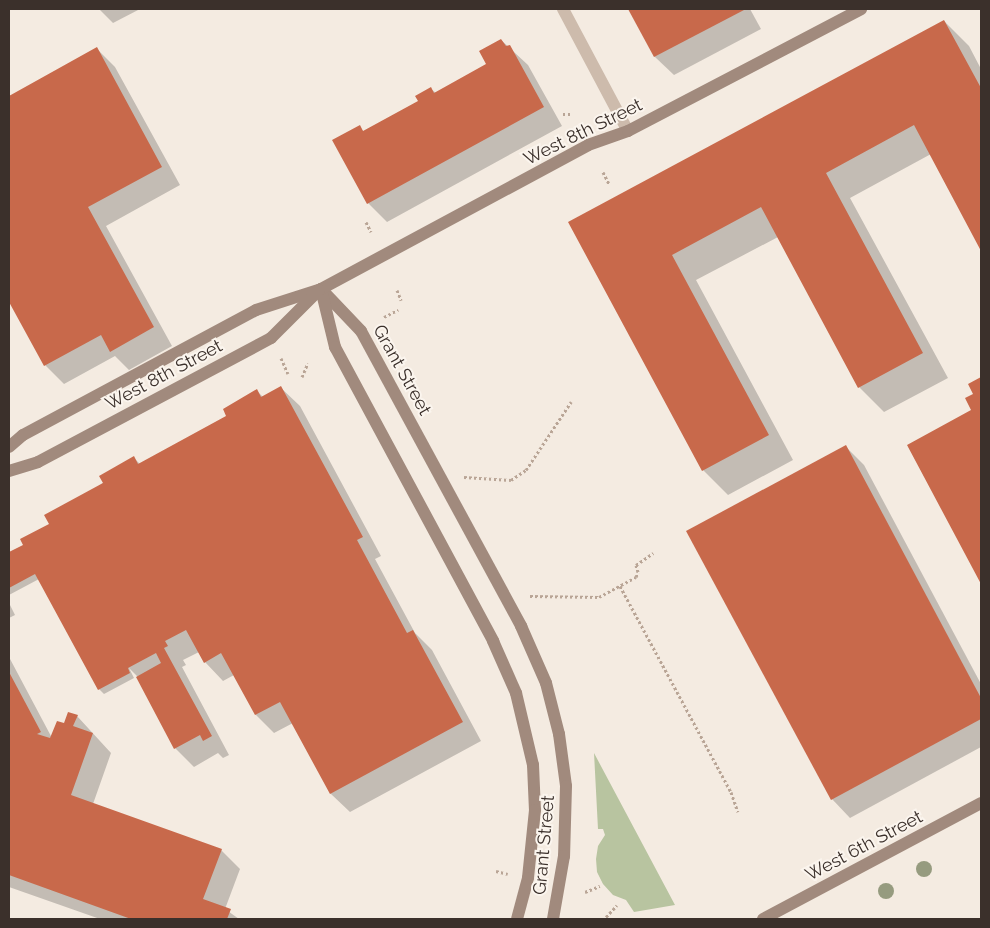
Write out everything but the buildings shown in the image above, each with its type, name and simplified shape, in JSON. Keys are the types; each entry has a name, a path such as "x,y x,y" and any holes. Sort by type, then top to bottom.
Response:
{"street":[{"path":"563,9 628,131"},
{"name":"West 8th Street","path":"9,447 23,435 256,310 321,289 588,145 628,131 861,9"},
{"name":"West 8th Street","path":"9,471 38,462 270,338 321,289"},
{"name":"Grant Street","path":"321,289 362,331 521,626 546,683 555,712 564,762 566,831 553,919"},
{"name":"Grant Street","path":"321,289 335,347 493,641 516,693 532,765 535,810 528,878 518,919"},
{"name":"West 6th Street","path":"762,919 981,803"}],"path":[{"path":"563,114 572,114"},
{"path":"603,172 609,184"},
{"path":"366,222 370,232"},
{"path":"397,290 401,300"},
{"path":"384,317 398,310"},
{"path":"280,357 288,374"},
{"path":"302,377 308,363"},
{"path":"440,475 510,480 526,470 571,402"},
{"path":"504,594 599,598 636,577 638,572 636,566 654,552"},
{"path":"620,586 731,792 738,812"},
{"path":"585,892 600,886"},
{"path":"606,917 617,906"}],"green space":[{"path":"594,753 675,905 634,912 626,900 613,895 603,884 597,872 596,859 598,846 605,835 603,829 598,829"}]}
